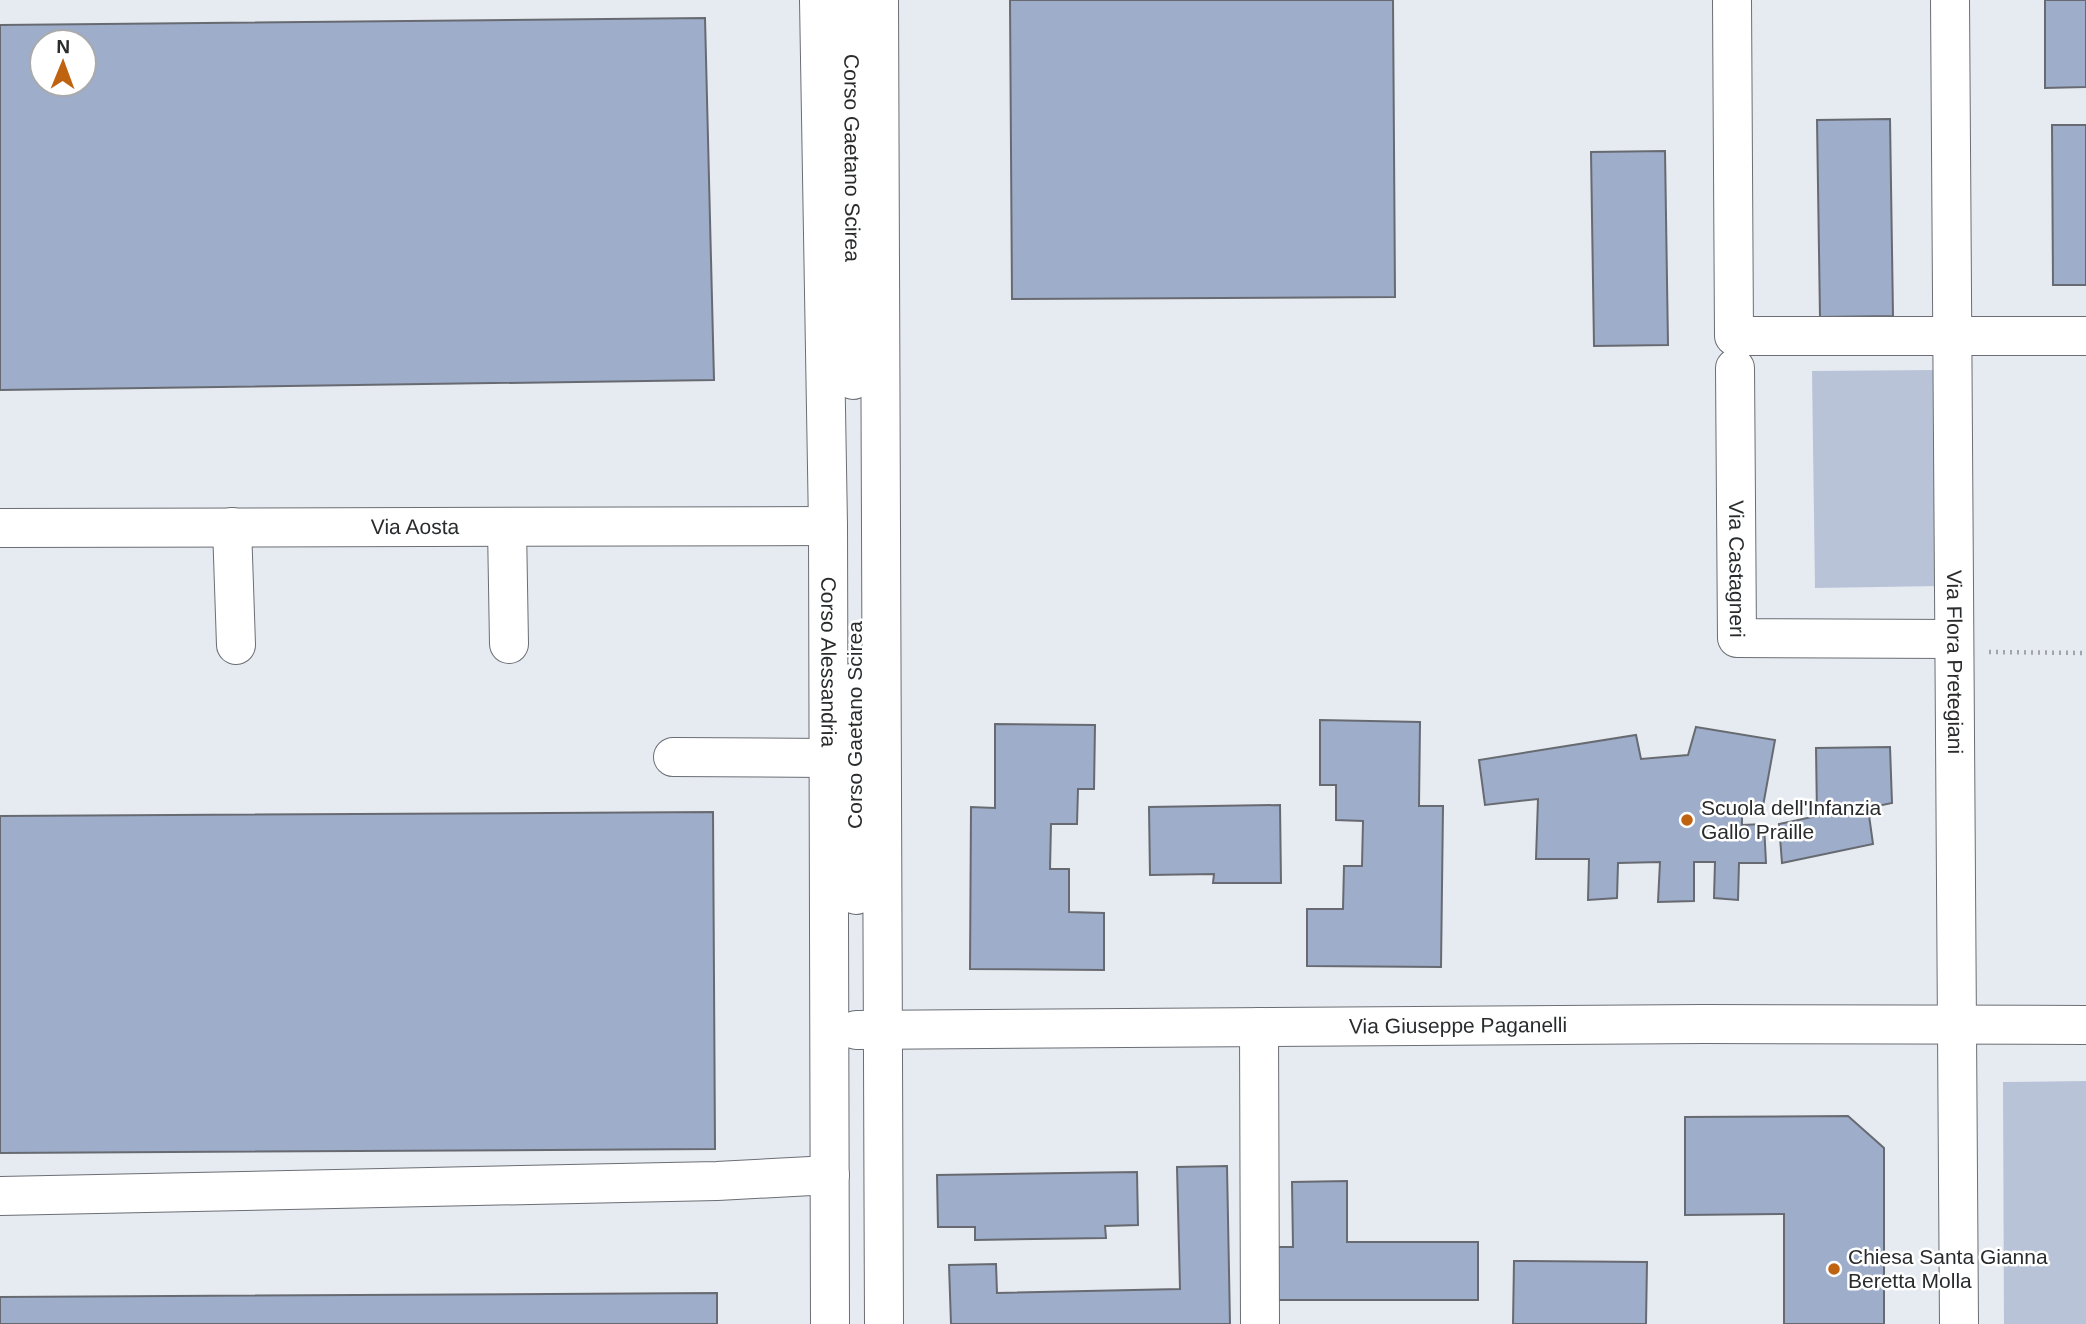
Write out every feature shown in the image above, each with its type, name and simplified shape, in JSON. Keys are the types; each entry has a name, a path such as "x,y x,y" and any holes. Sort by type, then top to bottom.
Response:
{"street":[{"name":"Corso Alessandria","path":"819,0 828,526 828,758 884,1324"},
{"name":"Corso Gaetano Scirea","path":"851,0 858,1324"},
{"name":"Corso Alessandria","path":"830,1324 830,1175 857,1030 879,0"},
{"name":"Via Castagneri","path":"1732,0 1737,638 1965,645"},
{"name":"Via Flora Pretegiani","path":"1950,0 1951,337 1965,645 1957,1026 1959,1324"},
{"path":"1735,353 1951,337 2086,336"},
{"name":"Via Aosta","path":"0,528 828,526"},
{"path":"232,527 236,645"},
{"path":"507,527 509,645"},
{"path":"673,757 828,758"},
{"name":"Via Giuseppe Paganelli","path":"857,1030 1689,1024 2086,1025"},
{"path":"1259,1027 1259,1324"},
{"path":"0,1196 690,1181 830,1175"}],"path":[{"path":"1965,645 2086,653"}],"shaded area":[{"path":"1937,370 1939,586 1815,588 1812,371"},
{"path":"2086,1081 2086,1324 2004,1324 2003,1082"}],"building":[{"path":"1010,0 1393,0 1395,297 1012,299"},
{"path":"2045,0 2086,0 2086,87 2045,88"},
{"path":"705,18 714,380 0,390 0,25"},
{"path":"1890,119 1893,316 1820,317 1817,120"},
{"path":"2052,125 2086,125 2086,285 2053,285"},
{"path":"1665,151 1668,345 1594,346 1591,152"},
{"path":"1320,720 1420,722 1419,806 1443,806 1441,967 1307,966 1307,909 1343,909 1344,866 1362,866 1363,821 1336,820 1336,785 1320,785"},
{"path":"995,724 1095,725 1094,789 1078,789 1077,824 1051,824 1050,869 1069,869 1069,912 1104,913 1104,970 970,969 971,807 995,808"},
{"path":"1696,727 1775,740 1763,806 1742,806 1742,825 1764,824 1766,863 1739,863 1738,900 1714,898 1715,862 1694,862 1694,901 1658,902 1660,862 1618,863 1617,898 1588,900 1589,859 1536,859 1538,799 1485,805 1479,760 1636,735 1641,759 1688,755"},
{"path":"1890,747 1892,803 1868,808 1873,844 1782,863 1779,824 1817,816 1816,748"},
{"path":"1280,805 1281,883 1213,883 1214,874 1150,875 1149,807"},
{"path":"713,812 715,1149 0,1153 0,816"},
{"name":"Chiesa Santa Gianna Beretta Molla","path":"1848,1116 1884,1148 1884,1324 1784,1324 1784,1214 1685,1215 1685,1117"},
{"path":"1227,1166 1230,1324 951,1324 949,1265 996,1264 997,1293 1180,1289 1177,1167"},
{"path":"1137,1172 1138,1225 1105,1226 1106,1238 975,1240 975,1227 938,1227 937,1175"},
{"path":"1347,1181 1347,1242 1478,1242 1478,1300 1278,1300 1278,1247 1293,1247 1292,1182"},
{"path":"1514,1261 1647,1262 1646,1324 1513,1324"},
{"path":"717,1293 717,1324 0,1324 0,1297"}],"place":[{"name":"Scuola dell'Infanzia Gallo Praille","path":"1687,820"},
{"name":"Chiesa Santa Gianna Beretta Molla","path":"1834,1269"}]}
